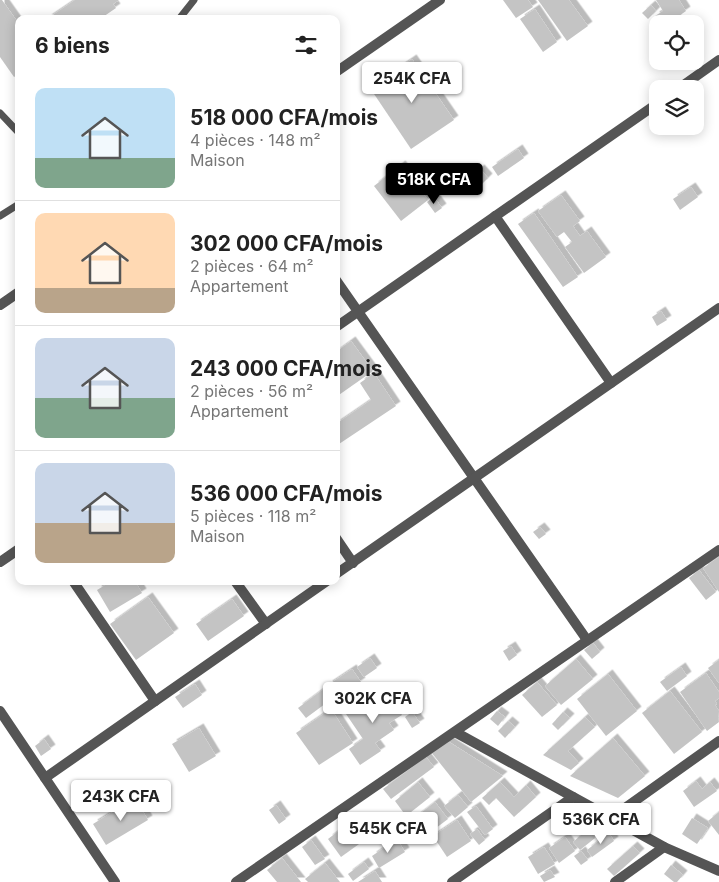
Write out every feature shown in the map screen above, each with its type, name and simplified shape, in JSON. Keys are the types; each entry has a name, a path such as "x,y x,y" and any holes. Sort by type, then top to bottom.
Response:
{"street":[{"path":"340,69 440,0"},
{"path":"691,80 719,60"},
{"path":"340,324 649,109"},
{"path":"495,216 611,383"},
{"path":"340,286 588,640"},
{"path":"0,305 15,295"},
{"path":"340,571 719,308"},
{"path":"340,544 353,563"},
{"path":"236,882 719,550"},
{"path":"0,562 15,552"},
{"path":"76,585 155,701"},
{"path":"239,585 266,624"},
{"path":"45,778 320,585"},
{"path":"0,711 115,882"},
{"path":"455,732 664,847 719,871"},
{"path":"611,818 719,741"},
{"path":"452,882 573,797"},
{"path":"615,882 664,847"}],"lane":[{"path":"182,15 194,0"},
{"path":"0,113 15,129"},
{"path":"0,216 15,207"}],"building":[{"path":"0,0 2,0 15,18 15,76 0,57"},
{"path":"75,0 119,0 113,4 116,8 106,15 53,15"},
{"path":"503,0 528,0 533,7 516,18"},
{"path":"538,0 569,0 588,26 567,41"},
{"path":"656,0 679,0 686,11 680,15 657,15 663,11"},
{"path":"651,5 656,11 649,15 648,19 642,13"},
{"path":"535,9 557,42 543,52 520,19"},
{"path":"412,59 454,120 411,149 370,88"},
{"path":"518,149 524,158 498,176 492,167"},
{"path":"401,165 428,200 401,221 374,186"},
{"path":"480,169 488,178 482,184 474,175"},
{"path":"691,187 698,197 680,210 673,199"},
{"path":"561,195 580,221 573,226 580,236 587,231 606,257 584,273 565,247 572,242 564,232 557,237 538,211"},
{"path":"434,197 442,208 435,213 427,202"},
{"path":"534,213 578,277 563,287 518,224"},
{"path":"661,311 667,320 657,326 652,317"},
{"path":"351,341 373,371 340,394 340,349"},
{"path":"374,373 396,406 340,443 340,421 371,400 360,383"},
{"path":"540,527 546,534 539,539 533,532"},
{"path":"719,557 719,592 703,568"},
{"path":"699,570 716,592 706,600 689,578"},
{"path":"105,585 137,585 142,593 110,612 97,590"},
{"path":"148,597 174,633 136,660 110,624"},
{"path":"232,599 244,616 208,641 196,624"},
{"path":"593,643 600,652 592,659 584,650"},
{"path":"511,646 517,655 509,661 503,651"},
{"path":"370,658 377,668 364,677 357,667"},
{"path":"576,659 593,679 561,705 545,686"},
{"path":"719,660 719,683 708,668"},
{"path":"681,667 687,676 667,691 660,682"},
{"path":"352,669 361,682 337,698 328,685"},
{"path":"706,673 719,692 719,698 715,701 717,704 715,705 719,711 719,722 707,731 680,692"},
{"path":"608,674 637,711 606,736 577,699"},
{"path":"537,682 557,705 542,717 522,695"},
{"path":"195,684 202,695 183,708 175,697"},
{"path":"325,688 333,698 306,718 298,708"},
{"path":"384,688 402,715 389,723 394,730 375,743 381,751 360,765 349,749 363,739 346,714"},
{"path":"670,691 702,732 674,754 642,713"},
{"path":"331,709 353,743 319,765 296,733"},
{"path":"497,711 505,717 498,726 490,719"},
{"path":"412,712 420,723 412,728 405,717"},
{"path":"563,712 570,718 558,730 552,724"},
{"path":"585,717 595,727 568,751 579,763 571,770 543,755"},
{"path":"508,721 515,727 505,738 498,731"},
{"path":"199,728 216,756 189,772 172,744"},
{"path":"613,738 645,776 618,798 570,776"},
{"path":"44,739 51,749 41,756 35,746"},
{"path":"449,742 503,776 471,802 431,752"},
{"path":"426,757 434,767 391,799 383,789"},
{"path":"696,781 702,789 710,782 717,791 694,807 683,791"},
{"path":"418,782 430,797 406,816 395,801"},
{"path":"500,782 514,797 526,785 536,797 514,817 496,798 489,805 482,798"},
{"path":"458,795 468,807 455,818 444,806"},
{"path":"135,798 148,820 106,845 93,824"},
{"path":"435,802 448,819 424,837 412,820"},
{"path":"276,805 286,819 279,824 269,810"},
{"path":"476,806 493,829 485,835 467,812"},
{"path":"719,812 719,835 708,821"},
{"path":"692,818 708,828 697,844 682,834"},
{"path":"457,820 471,841 447,857 433,836"},
{"path":"345,826 359,844 341,857 328,839"},
{"path":"477,829 485,840 479,845 470,834"},
{"path":"588,829 595,838 580,850 573,842"},
{"path":"609,833 614,841 592,857 587,850"},
{"path":"565,837 575,851 559,863 549,848"},
{"path":"397,839 405,852 379,868 372,856"},
{"path":"311,840 325,859 315,865 302,847"},
{"path":"633,846 640,853 614,876 607,869"},
{"path":"544,847 555,864 538,874 528,857"},
{"path":"581,851 588,860 581,865 574,856"},
{"path":"282,858 301,882 277,882 267,870"},
{"path":"364,862 369,869 353,881 348,874"},
{"path":"325,863 340,882 308,882 305,879"},
{"path":"671,865 683,875 677,882 674,882 664,874"},
{"path":"550,870 555,877 544,882 540,876"},
{"path":"375,871 382,882 358,882"}]}
